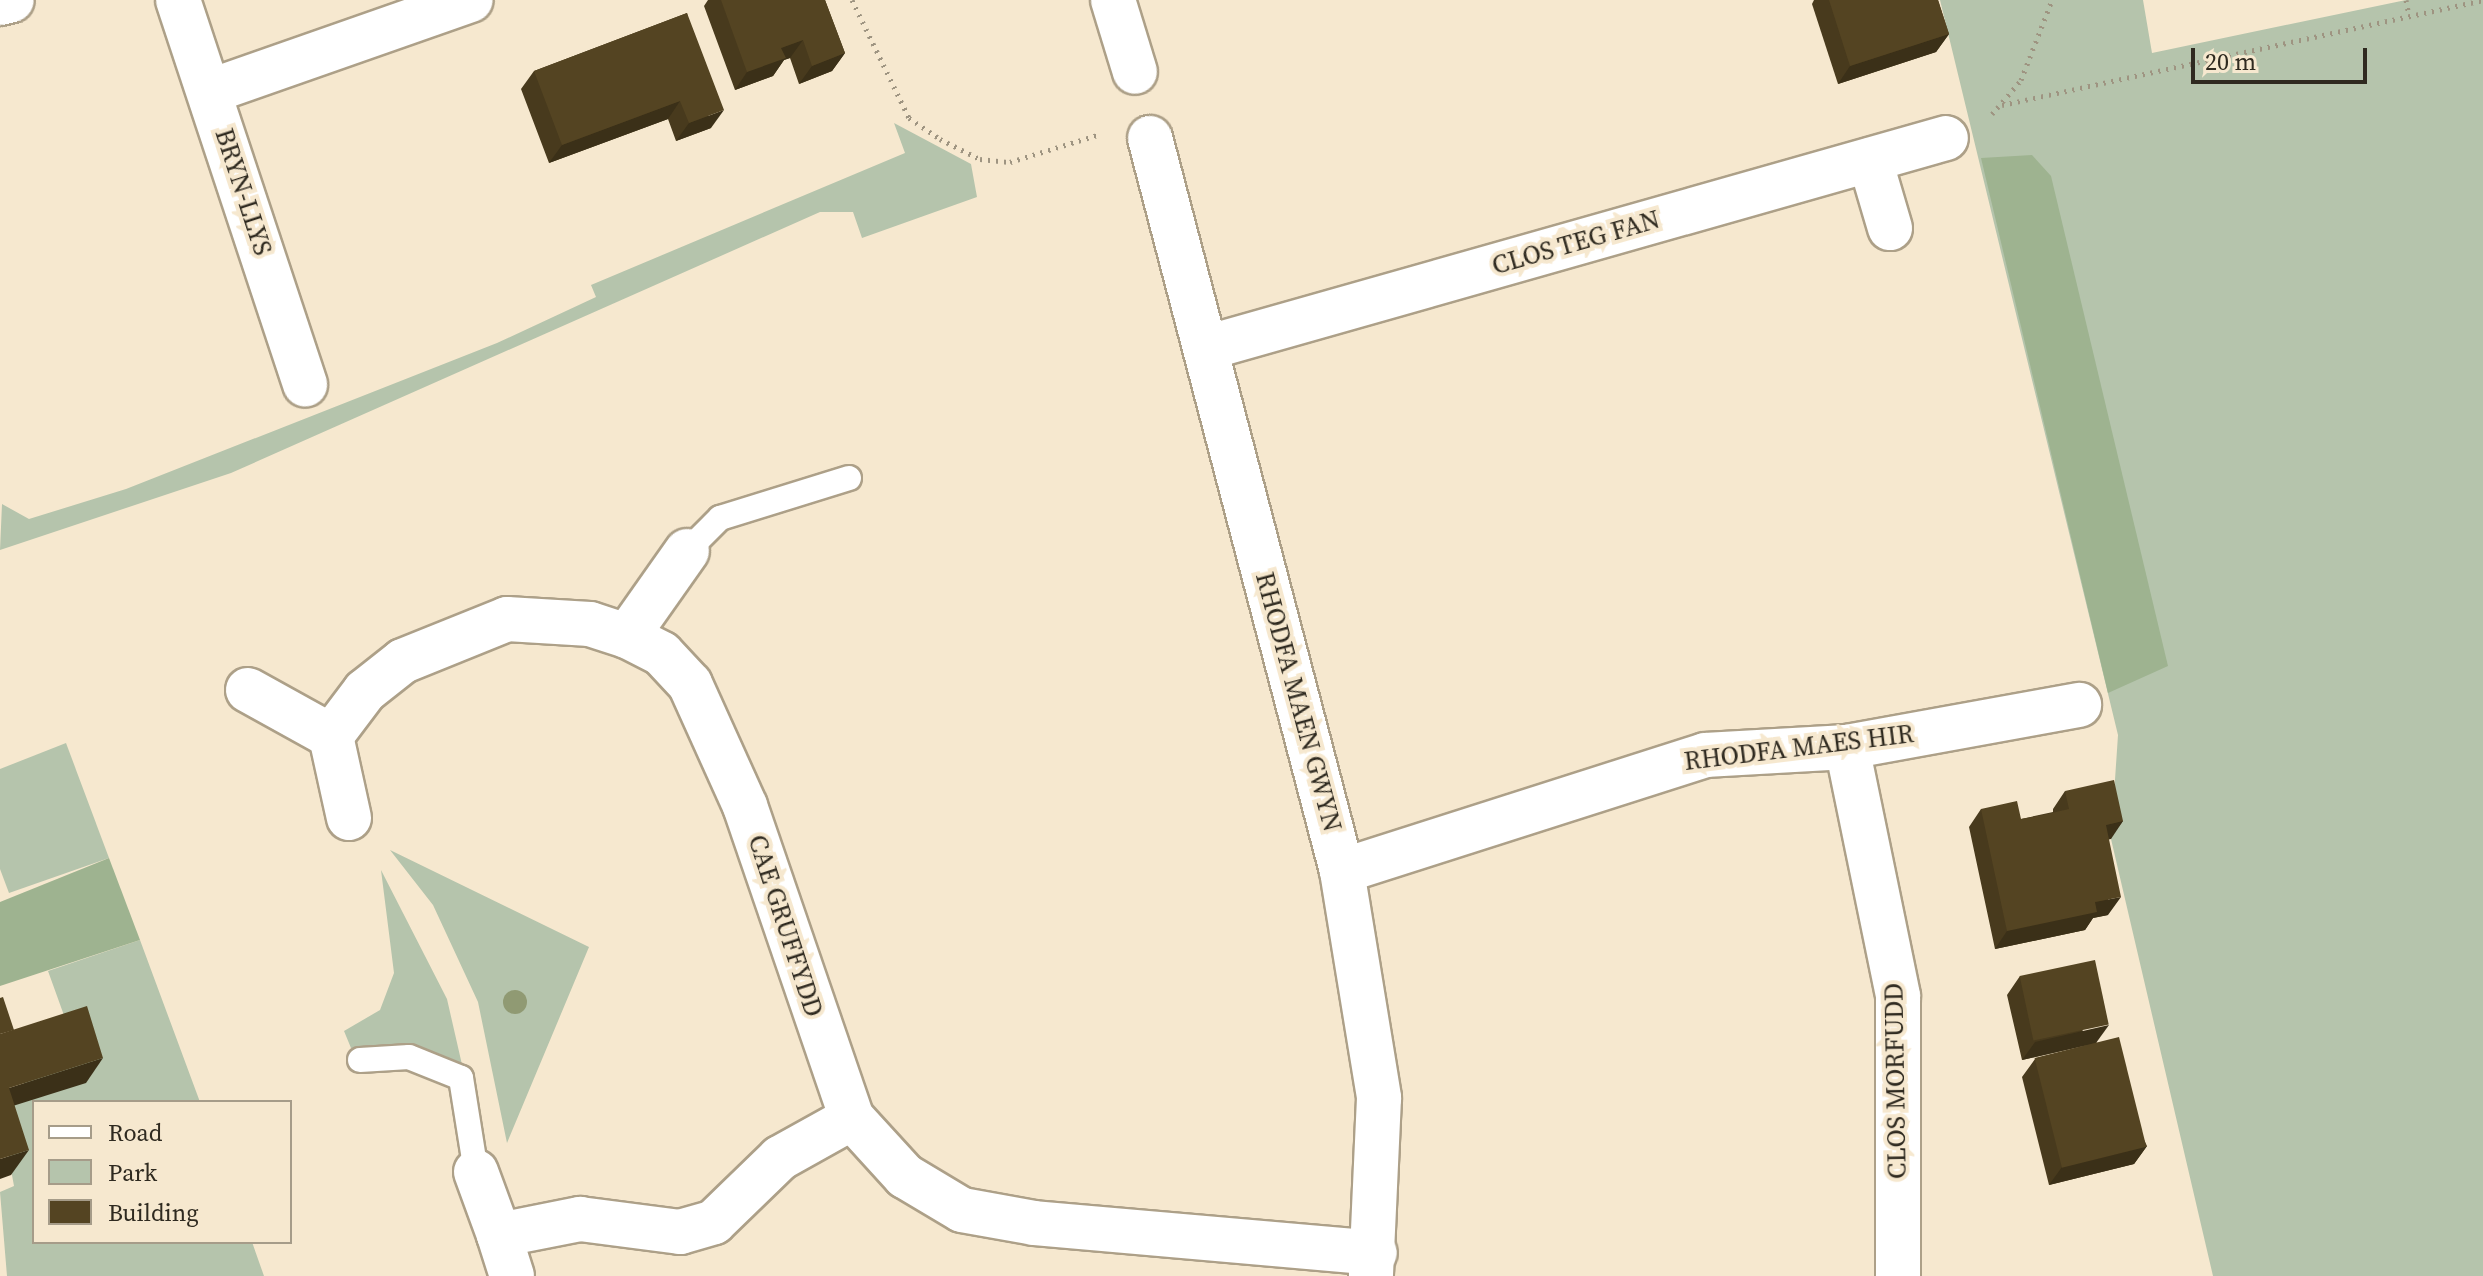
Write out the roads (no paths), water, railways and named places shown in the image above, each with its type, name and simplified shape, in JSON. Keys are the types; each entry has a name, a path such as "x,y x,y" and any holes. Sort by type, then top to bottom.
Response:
{"street":[{"path":"0,3 12,0"},
{"name":"BRYN-LLYS","path":"178,0 211,91 305,385"},
{"path":"211,91 471,0"},
{"path":"1119,1 1135,72"},
{"name":"RHODFA MAEN GWYN","path":"1150,138 1342,871 1379,1098 1373,1265"},
{"name":"CLOS TEG FAN","path":"1206,348 1946,138"},
{"path":"1870,160 1890,228"},
{"path":"627,636 687,551"},
{"name":"CAE GRUFFYDD","path":"331,736 365,691 443,639 507,619 590,624 627,636 662,654 690,684 745,806 852,1118 905,1176 962,1210 1373,1265"},
{"path":"248,690 331,736 349,818"},
{"name":"RHODFA MAES HIR","path":"1342,871 1705,755 1847,747 2079,705"},
{"name":"CLOS MORFUDD","path":"1847,747 1898,996 1898,1276"},
{"path":"499,1235 580,1219 680,1232 714,1222 780,1158 852,1118"},
{"path":"476,1172 512,1276"}],"lane":[{"path":"687,551 720,518 849,478"},
{"path":"360,1060 409,1057 461,1078 476,1172"}]}
